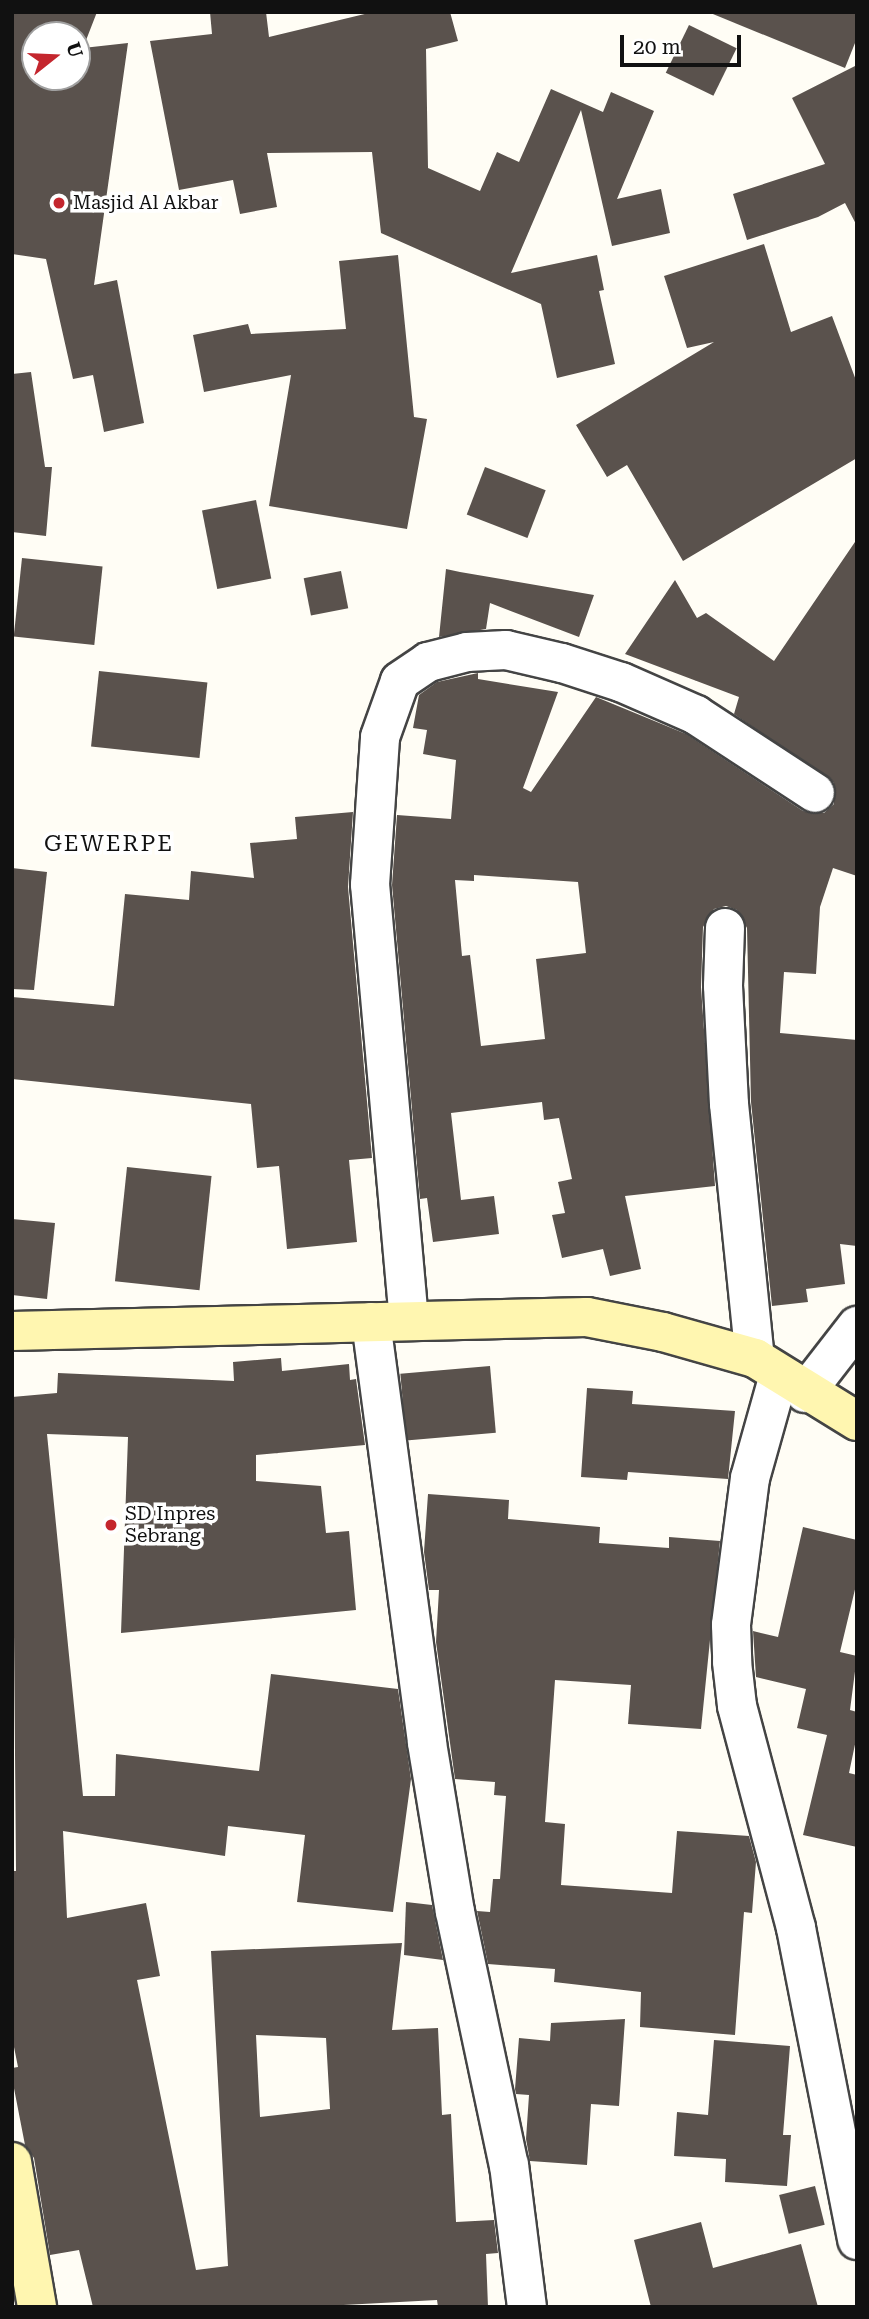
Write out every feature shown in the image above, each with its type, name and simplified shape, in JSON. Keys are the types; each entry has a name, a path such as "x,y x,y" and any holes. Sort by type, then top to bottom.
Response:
{"main road":[{"path":"12,1331 587,1317 663,1332 780,1375 857,1421"},
{"path":"12,2162 37,2307"}],"street":[{"path":"409,1321 370,886 380,737 400,681 428,662 467,652 506,650 562,663 621,682 696,715 815,793"},
{"path":"725,928 723,986 729,1104 780,1375 750,1478 731,1625 732,1661 737,1706 796,1928 857,2239"},
{"path":"371,1322 428,1743 455,1912 509,2165 527,2307"},
{"path":"780,1375 857,1326"}],"building":[{"path":"12,12 97,12 91,27 91,21 21,21 21,91 91,91 91,47 128,43 94,285 117,280 144,423 104,432 93,375 73,379 46,259 12,254"},
{"path":"210,12 266,12 269,37 373,12 450,12 458,41 426,49 428,168 480,191 497,152 519,162 551,89 603,112 611,92 654,111 617,199 661,189 670,233 612,246 581,110 511,273 597,255 604,290 599,291 615,364 557,378 541,304 381,233 372,152 267,153 277,207 240,214 233,180 179,190 150,41 212,34"},
{"path":"708,12 857,12 857,38 845,68"},
{"path":"689,25 737,48 713,96 666,73"},
{"path":"857,65 857,226 845,203 818,217 747,240 733,194 825,164 792,98"},
{"path":"764,244 791,332 832,316 857,383 857,458 683,561 627,465 607,477 576,425 714,342 687,348 664,276"},
{"path":"398,255 414,417 427,419 407,529 269,506 291,375 204,392 193,335 248,324 251,334 346,329 339,261"},
{"path":"31,372 45,467 52,467 46,536 12,532 12,374"},
{"path":"485,467 546,490 527,538 467,515"},
{"path":"256,500 271,579 217,589 202,510"},
{"path":"857,539 857,876 833,868 820,907 816,974 784,972 780,1033 857,1040 857,1246 840,1244 845,1284 806,1289 808,1302 772,1306 751,1102 747,928 737,910 726,906 714,909 703,927 701,987 715,1186 625,1196 641,1269 610,1276 603,1249 562,1258 552,1215 565,1213 558,1182 572,1179 559,1118 544,1120 542,1102 451,1113 461,1200 494,1196 499,1234 433,1242 427,1198 420,1199 392,885 397,815 451,819 456,760 423,754 427,730 413,728 419,695 437,682 478,673 478,679 558,692 523,788 531,792 596,697 686,734 803,811 824,813 834,804 834,783 734,714 739,697 625,654 675,580 697,618 706,613 774,661","holes":["474,875 578,882 586,953 536,959 545,1039 481,1046 470,955 462,956 455,880 474,881"]},
{"path":"22,558 103,566 94,645 14,637"},
{"path":"446,569 594,595 579,637 490,603 486,629 439,637"},
{"path":"341,571 348,608 311,616 304,578"},
{"path":"99,671 207,682 199,758 91,747"},
{"path":"353,812 348,887 372,1158 349,1160 357,1242 287,1249 279,1166 257,1168 251,1104 12,1079 12,997 114,1006 125,894 189,900 191,871 254,878 250,843 297,839 295,817"},
{"path":"12,868 47,872 34,990 12,989"},
{"path":"127,1167 212,1176 200,1290 115,1281"},
{"path":"12,1219 55,1223 47,1299 12,1295"},
{"path":"281,1358 282,1371 349,1364 350,1380 356,1379 365,1445 256,1455 256,1481 321,1486 326,1533 349,1531 356,1610 121,1633 128,1437 47,1434 83,1796 115,1796 116,1754 259,1771 271,1674 398,1689 411,1779 393,1912 297,1902 305,1835 228,1826 225,1856 63,1831 67,1918 146,1903 160,1976 137,1980 196,2270 228,2266 211,1951 402,1943 392,2030 438,2028 442,2115 451,2114 456,2222 494,2220 498,2253 486,2254 488,2307 438,2307 437,2300 306,2307 93,2307 79,2250 50,2255 34,2158 25,2145 12,2078 12,2068 18,2067 12,2037 12,1871 16,1871 12,1397 57,1393 58,1373 234,1381 233,1362","holes":["256,2035 326,2038 330,2109 260,2117"]},
{"path":"490,1366 496,1433 406,1441 400,1374"},
{"path":"587,1388 633,1391 632,1404 735,1411 728,1479 628,1472 627,1480 581,1477"},
{"path":"428,1494 509,1500 508,1519 600,1527 599,1543 669,1548 669,1537 720,1541 701,1729 628,1724 631,1685 555,1680 545,1822 565,1824 561,1885 672,1893 677,1831 749,1836 756,1862 752,1913 744,1912 735,2035 640,2027 641,1992 554,1982 555,1969 488,1964 477,1911 490,1912 493,1879 500,1879 506,1796 494,1795 495,1782 455,1779 436,1642 439,1590 429,1590 424,1552"},
{"path":"803,1527 857,1540 857,1581 840,1652 857,1656 850,1710 857,1712 857,1735 849,1773 857,1775 857,1847 803,1835 827,1735 797,1728 806,1689 756,1677 753,1631 778,1637"},
{"path":"406,1902 432,1905 443,1960 404,1955"},
{"path":"625,2019 619,2106 591,2104 587,2165 530,2161 526,2139 529,2095 516,2094 515,2089 519,2038 550,2041 551,2023"},
{"path":"714,2040 790,2046 783,2135 791,2135 787,2186 725,2182 726,2159 674,2156 677,2112 708,2115"},
{"path":"815,2186 825,2225 789,2234 779,2195"},
{"path":"701,2222 713,2268 801,2244 818,2307 651,2307 634,2240"}],"place":[{"name":"Masjid Al Akbar","path":"59,203"},
{"name":"SD Inpres Sebrang","path":"111,1525"}],"district":[{"name":"GEWERPE","path":"109,844"}]}
